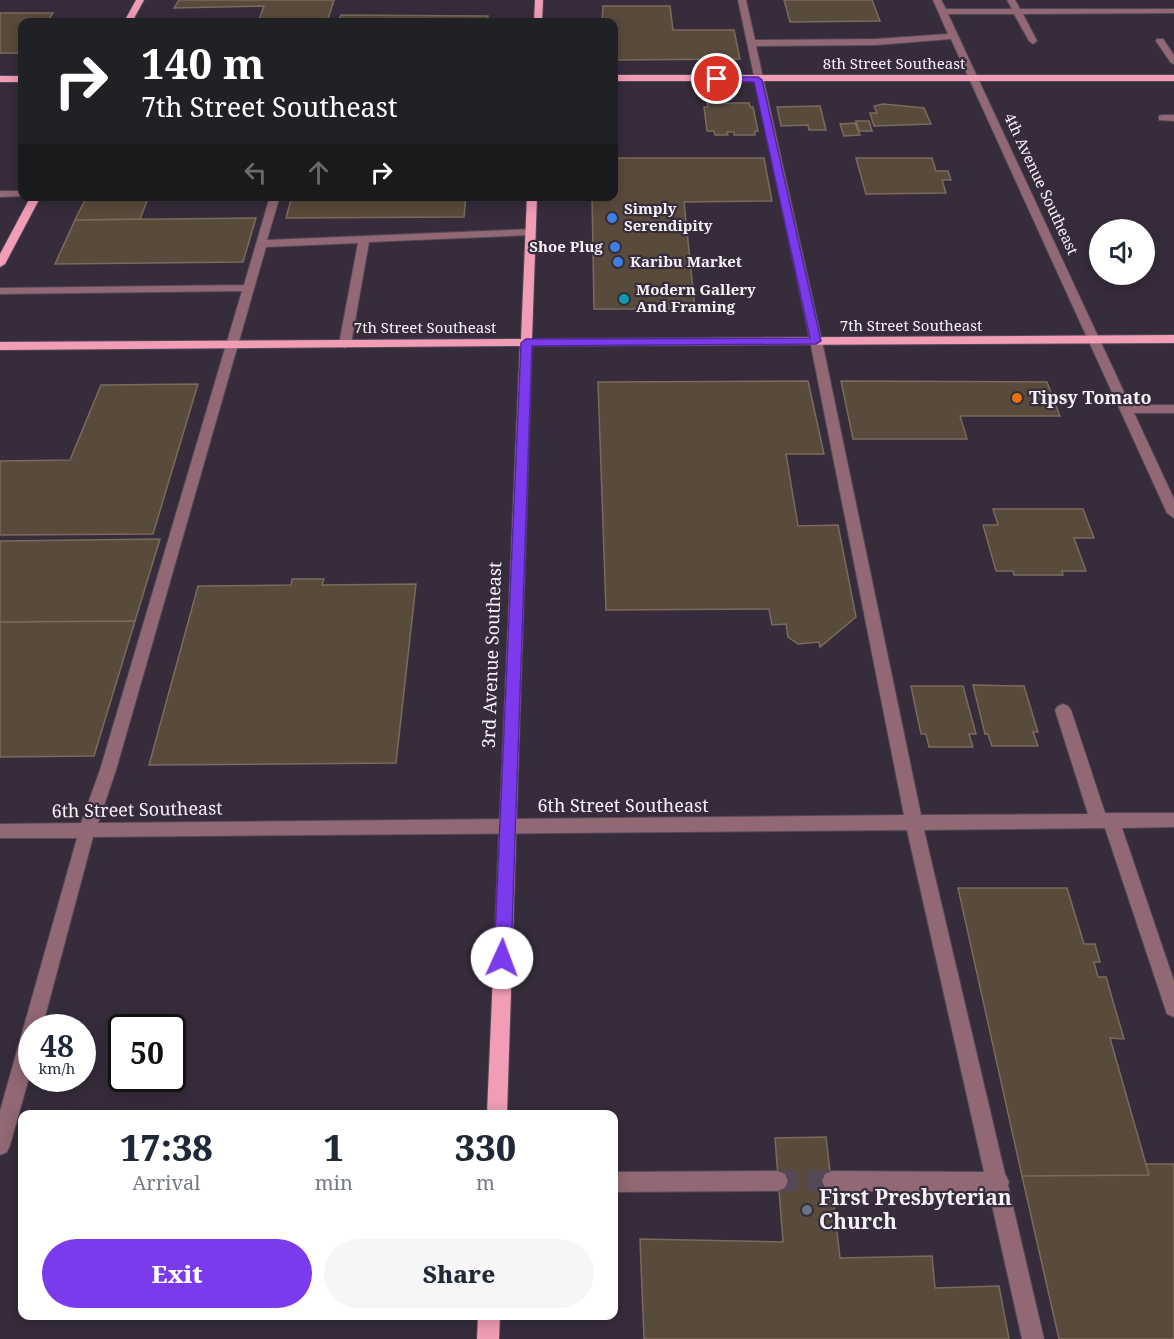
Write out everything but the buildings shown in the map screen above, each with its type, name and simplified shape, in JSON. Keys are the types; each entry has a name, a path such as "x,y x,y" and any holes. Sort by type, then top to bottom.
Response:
{"main road":[{"path":"130,18 140,0"},
{"path":"538,0 538,18"},
{"name":"8th Street Southeast","path":"618,78 758,80 1174,78"},
{"path":"0,79 18,79"},
{"path":"0,264 33,201"},
{"name":"3rd Avenue Southeast","path":"497,1110 532,201"},
{"name":"7th Street Southeast","path":"0,346 1174,339"},
{"path":"488,1339 489,1320"}],"street":[{"path":"742,0 816,341 914,822 1034,1339"},
{"name":"4th Avenue Southeast","path":"938,0 1174,513"},
{"path":"1011,0 1033,41"},
{"path":"943,12 1174,11"},
{"path":"750,43 876,42 954,36"},
{"path":"1160,41 1174,61"},
{"path":"1162,118 1174,118"},
{"path":"0,194 18,194"},
{"path":"36,1014 87,830 108,770 273,201"},
{"path":"260,244 531,232"},
{"path":"345,344 364,240"},
{"path":"0,291 247,288"},
{"path":"1127,409 1174,409"},
{"path":"1063,710 1174,1008"},
{"name":"6th Street Southeast","path":"0,831 1174,820"},
{"path":"0,1145 18,1080"},
{"path":"618,1182 778,1181"},
{"path":"832,1181 999,1182"}],"tunnel":[{"path":"778,1181 832,1181"}],"place":[{"name":"Simply Serendipity","path":"612,218"},
{"name":"Shoe Plug","path":"615,247"},
{"name":"Karibu Market","path":"618,262"},
{"name":"Modern Gallery And Framing","path":"624,299"},
{"name":"Tipsy Tomato","path":"1017,398"},
{"name":"First Presbyterian Church","path":"807,1210"}],"route":[{"path":"502,958 526,343 816,341 758,80 717,79"}]}
